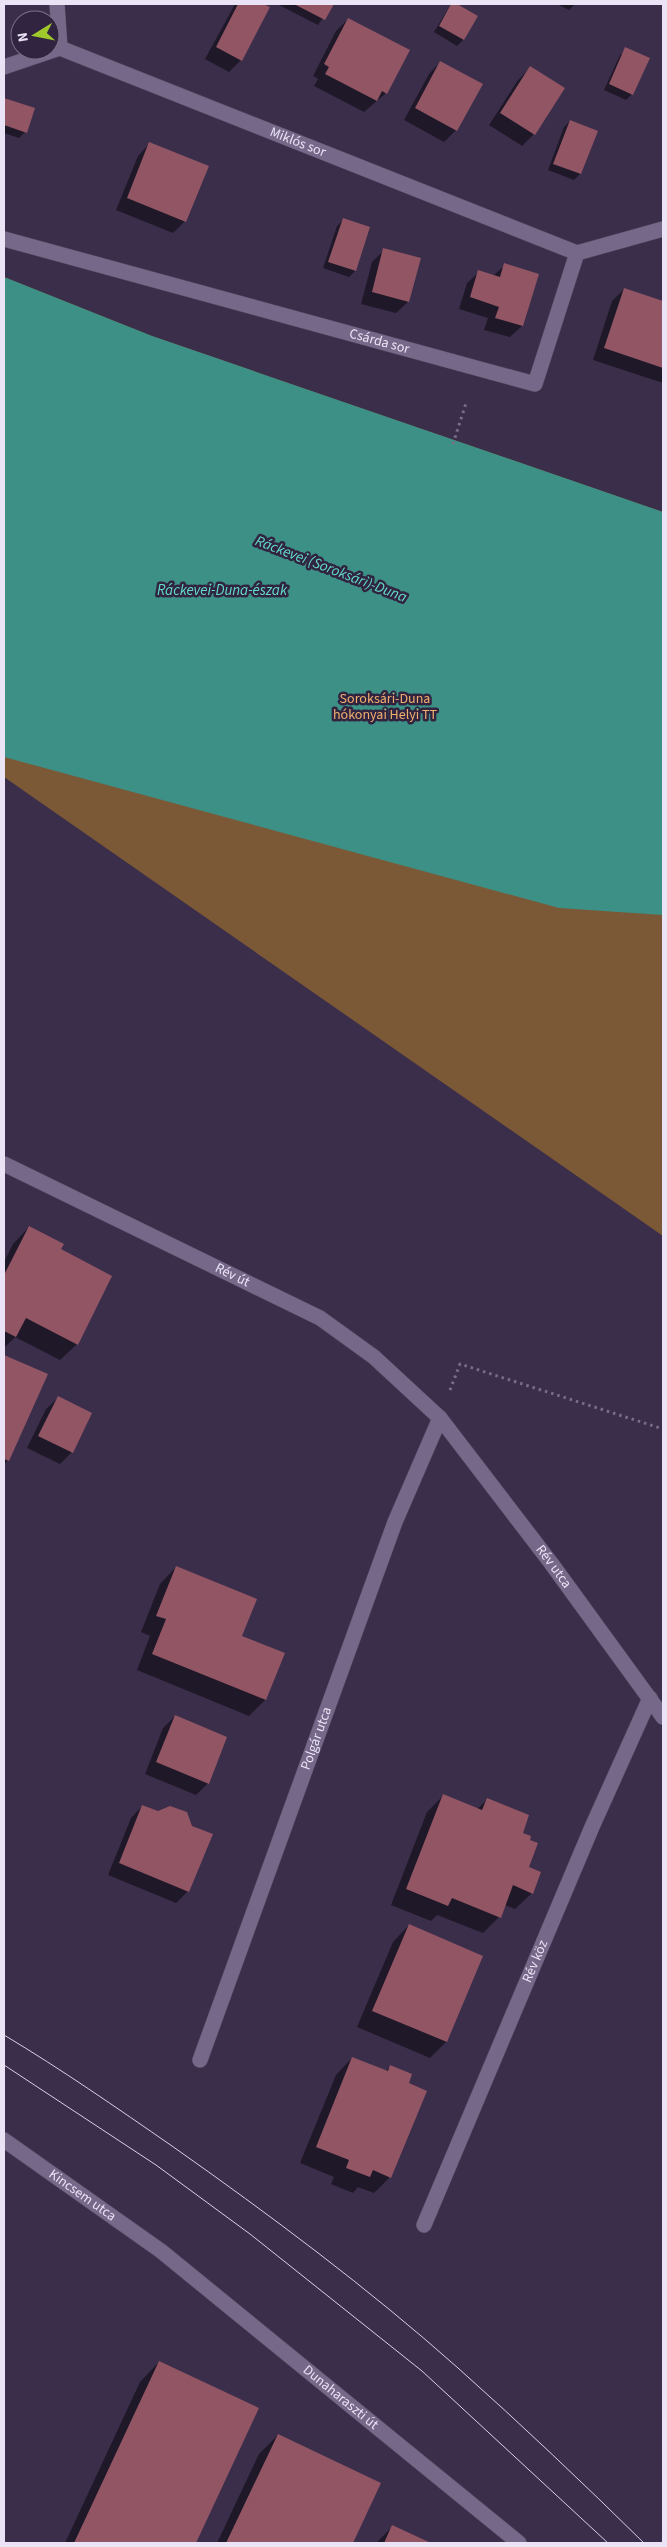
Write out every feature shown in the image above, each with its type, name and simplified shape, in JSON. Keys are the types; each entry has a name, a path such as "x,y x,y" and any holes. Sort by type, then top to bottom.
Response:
{"street":[{"name":"Miklós sor","path":"60,48 576,253"},
{"path":"4,67 25,60"},
{"path":"576,253 663,229"},
{"name":"Csárda sor","path":"4,239 535,384 576,253"},
{"name":"Rév út","path":"4,1164 320,1318 374,1357 440,1418"},
{"name":"Rév utca","path":"440,1418 551,1563 663,1717"},
{"name":"Polgár utca","path":"200,2060 395,1522 440,1418"},
{"name":"Rév köz","path":"424,2225 592,1827 650,1698"},
{"name":"Kincsem utca","path":"4,2140 161,2251"},
{"name":"Dunaharaszti út","path":"161,2251 519,2543"}],"path":[{"path":"453,444 466,403"},
{"path":"440,1418 460,1364 663,1429"}],"green space":[{"name":"Ráckevei-Duna-észak","path":"4,277 152,336 663,512 663,1236 4,777"}],"water":[{"name":"Ráckevei-Duna-észak","path":"4,277 152,336 663,512 663,915 559,908 4,757"}],"building":[{"path":"238,4 263,4 270,7 242,61 216,47"},
{"path":"294,4 334,4 325,20"},
{"path":"451,4 457,4 478,16 464,40 439,26"},
{"path":"348,18 410,50 387,94 382,91 377,101 325,74 329,67 324,64"},
{"path":"625,47 650,58 633,95 609,84"},
{"path":"440,61 483,84 457,131 415,108"},
{"path":"530,66 565,88 535,135 500,113"},
{"path":"4,98 35,108 27,133 4,125"},
{"path":"570,120 598,131 581,174 553,164"},
{"path":"149,142 209,166 186,222 127,198"},
{"path":"343,218 370,227 356,271 328,262"},
{"path":"383,248 421,258 409,302 372,292"},
{"path":"504,263 539,274 523,326 495,318 499,307 470,297 478,270 500,277"},
{"path":"624,288 663,301 663,368 604,348"},
{"path":"29,1226 64,1244 61,1249 112,1276 78,1345 26,1318 16,1337 4,1331 4,1275"},
{"path":"4,1355 48,1374 9,1461 4,1459"},
{"path":"58,1396 92,1413 73,1453 38,1436"},
{"path":"176,1566 257,1599 242,1636 285,1653 266,1700 152,1654 166,1619 156,1616"},
{"path":"175,1715 227,1737 209,1784 156,1762"},
{"path":"443,1794 482,1810 487,1798 529,1815 523,1833 531,1836 530,1840 538,1843 529,1867 541,1872 533,1894 513,1885 501,1918 452,1898 448,1906 406,1889"},
{"path":"142,1805 158,1811 170,1806 187,1812 192,1826 213,1834 189,1892 119,1863"},
{"path":"409,1924 483,1956 447,2042 372,2011"},
{"path":"352,2057 388,2071 390,2065 412,2074 409,2083 427,2091 391,2178 373,2170 370,2177 346,2168 349,2160 316,2147"},
{"path":"159,2361 259,2408 196,2543 74,2543"},
{"path":"278,2434 381,2483 353,2543 226,2543"},
{"path":"392,2525 431,2543 384,2543"}],"tram line":[{"path":"4,2035 68,2075 172,2146 282,2225 354,2281 424,2338 482,2389 644,2543"},
{"path":"4,2065 156,2165 250,2234 422,2371 608,2543"}],"water label":[{"name":"Ráckevei (Soroksári)-Duna","path":"331,569"}],"park label":[{"name":"Soroksári-Duna hókonyai Helyi TT","path":"385,708"}]}
